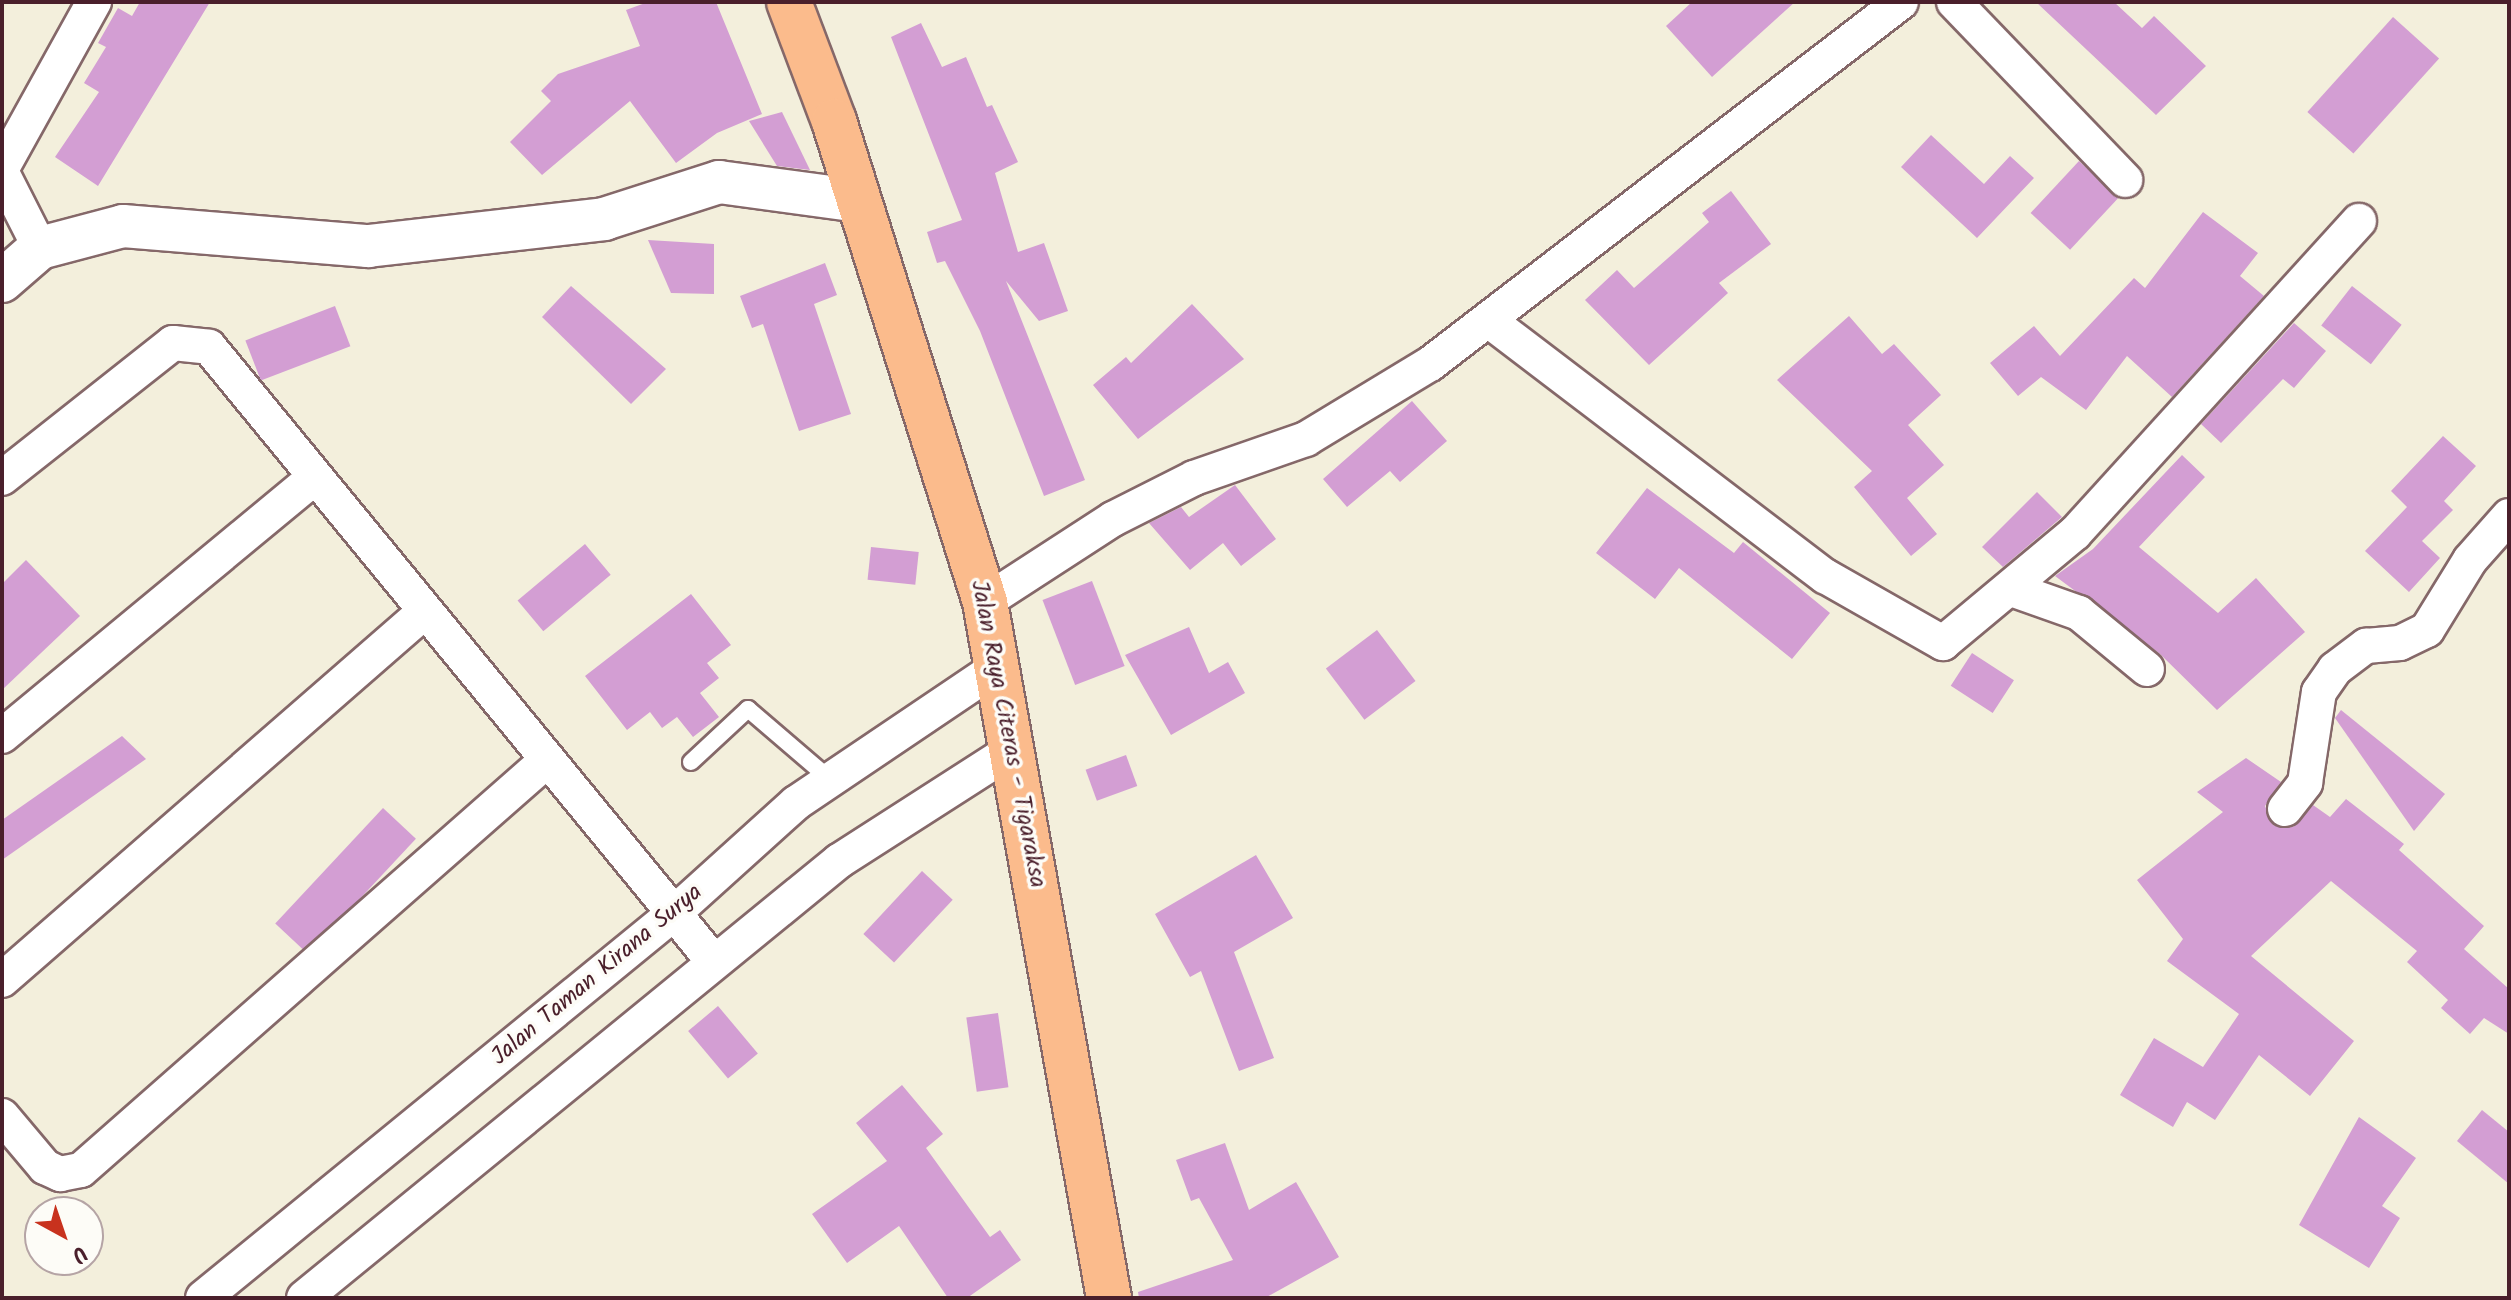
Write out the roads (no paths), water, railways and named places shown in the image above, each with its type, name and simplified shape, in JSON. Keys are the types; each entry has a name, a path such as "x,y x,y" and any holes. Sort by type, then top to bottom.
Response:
{"main road":[{"name":"Jalan Raya Citeras - Tigaraksa","path":"789,2 859,201 985,602 1015,748 1109,1298"}],"street":[{"path":"40,248 2,171 94,2"},
{"path":"985,602 1154,497 1338,423 1491,322 1901,2"},
{"path":"1954,2 2125,180"},
{"path":"2,281 40,248 123,226 368,246 604,219 719,182 859,201"},
{"path":"1491,322 1825,576 1931,641 1955,640 2014,590 2241,356 2359,221"},
{"path":"2,478 173,343 209,347 226,362 313,479 424,612 495,689 545,762 714,962"},
{"path":"2,736 313,479"},
{"path":"2285,809 2305,783 2319,692 2335,669 2366,646 2427,630 2470,560 2509,516"},
{"path":"2014,590 2079,613 2147,669"},
{"path":"2,980 424,612"},
{"name":"Jalan Taman Kirana Surya","path":"203,1298 672,915 796,803 999,666"},
{"path":"304,1298 839,861 1015,748"},
{"path":"2,1116 45,1167 60,1174 81,1170 545,762"}],"lane":[{"path":"691,762 748,709 832,781"}]}
